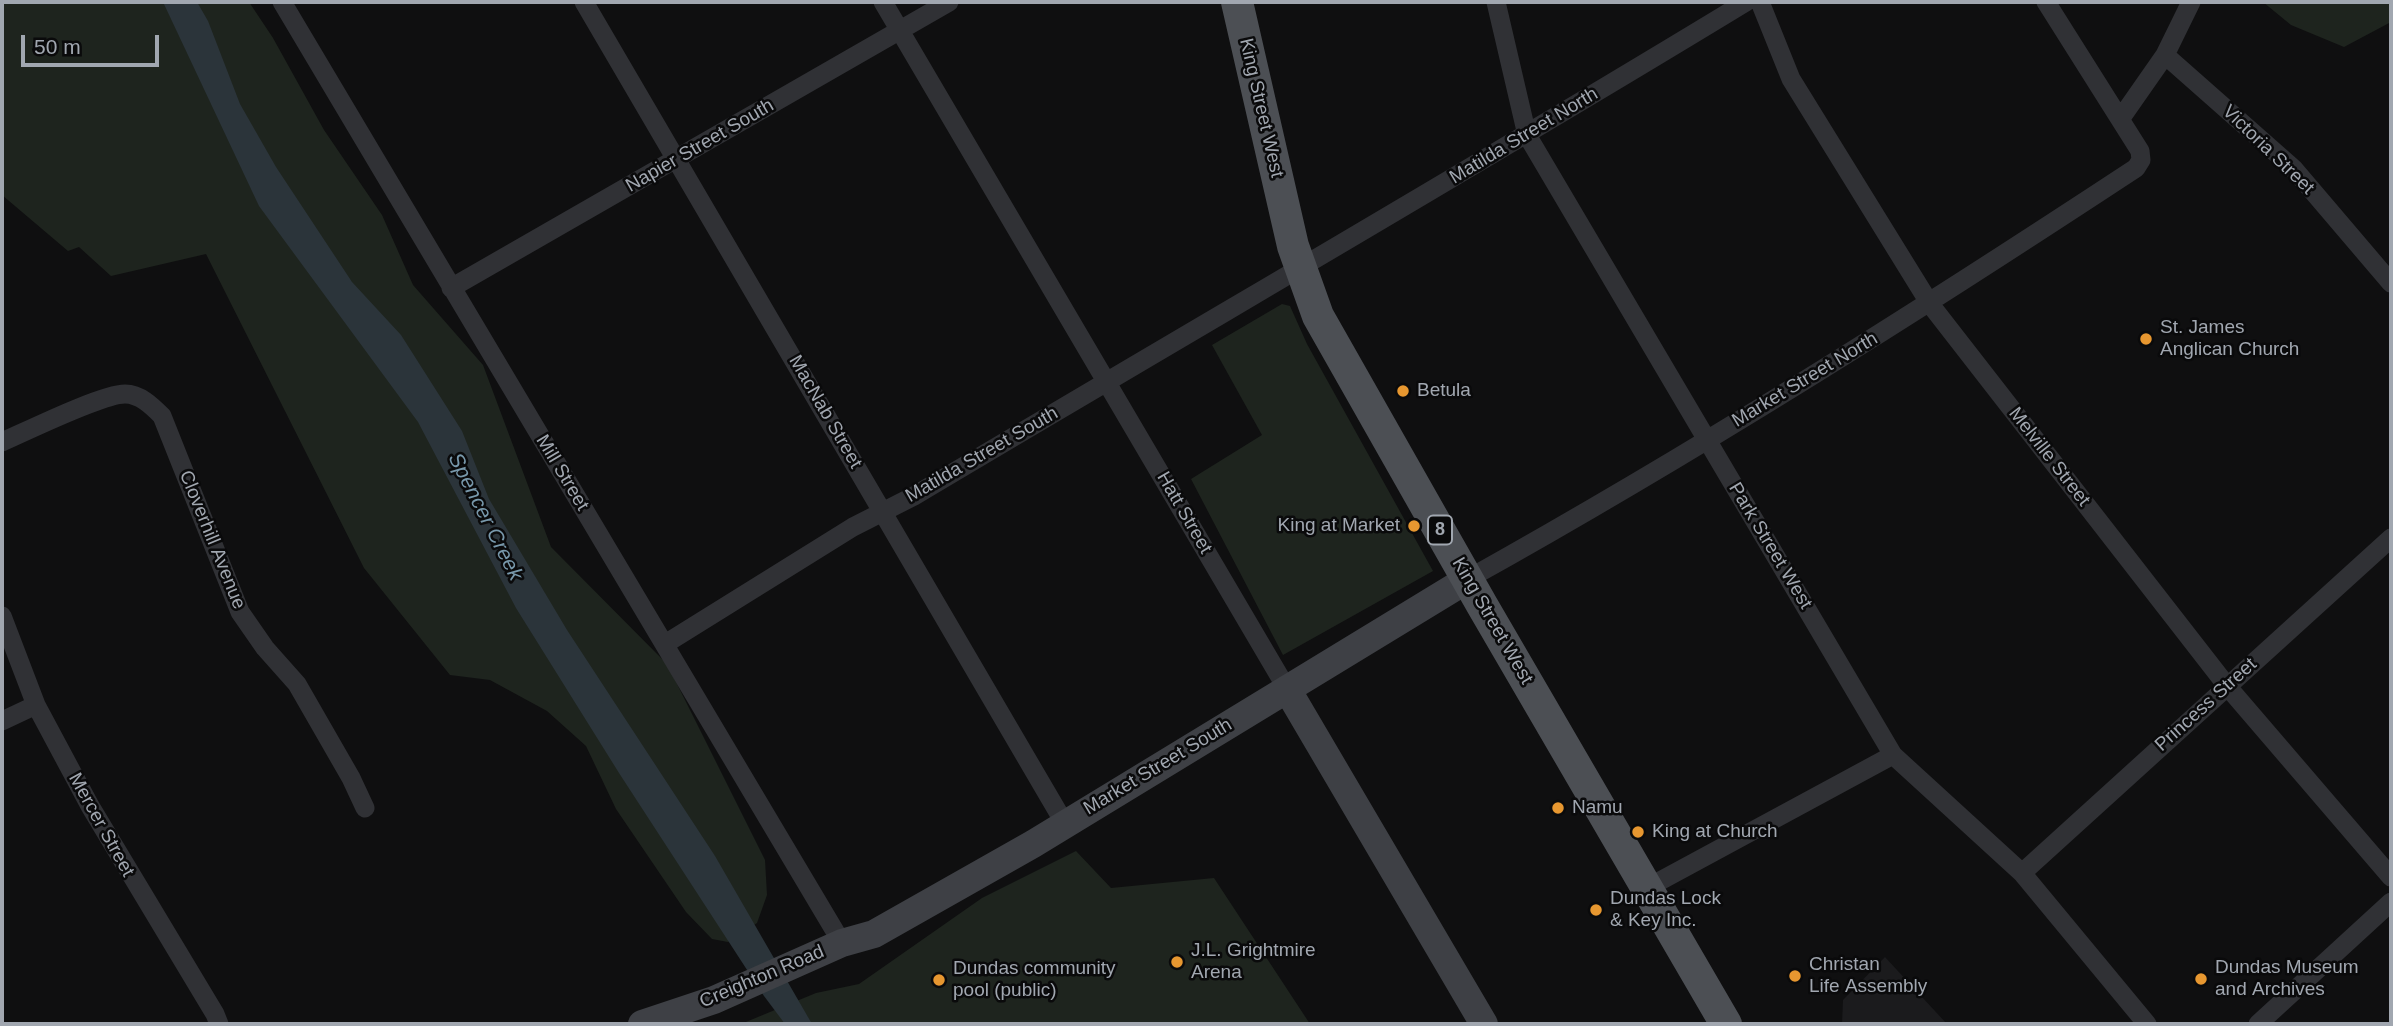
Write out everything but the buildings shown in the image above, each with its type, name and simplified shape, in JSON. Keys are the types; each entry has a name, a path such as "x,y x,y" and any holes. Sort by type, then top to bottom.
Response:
{"main road":[{"name":"King Street West","path":"1237,2 1293,246 1318,316 1726,1024"}],"street":[{"name":"Mill Street","path":"282,2 842,943"},
{"name":"MacNab Street","path":"584,2 1065,824"},
{"name":"Hatt Street","path":"883,2 1485,1024"},
{"name":"Napier Street South","path":"451,288 949,2"},
{"name":"Park Street West","path":"1496,2 1527,135 1893,755 2022,873 2147,1024"},
{"name":"Matilda Street North","path":"1300,267 1527,135 1746,2"},
{"name":"Melville Street","path":"1759,2 1791,79 1930,304 2227,686 2391,877"},
{"path":"2046,2 2120,118 2165,55 2191,2"},
{"name":"Victoria Street","path":"2165,55 2293,168 2391,283"},
{"name":"Market Street North","path":"1468,579 1930,304 2136,168 2141,160 2140,151 2120,118"},
{"name":"Matilda Street South","path":"665,644 853,527 914,496 1300,267"},
{"name":"Cloverhill Avenue","path":"2,442 104,399 126,394 146,401 162,416 240,612 265,648 297,684 351,778 365,808"},
{"name":"Princess Street","path":"2022,873 2391,538"},
{"name":"Market Street South","path":"842,943 874,934 1065,824 1468,579"},
{"name":"Mercer Street","path":"2,616 36,705 96,818 219,1024"},
{"path":"2,721 36,705"},
{"path":"1647,888 1893,755"},
{"path":"2258,1024 2391,902"},
{"name":"Creighton Road","path":"642,1024 715,1000 842,943"}],"shaded area":[{"path":"2,2 249,2 273,38 324,130 382,215 413,285 483,365 551,547 667,664 765,860 767,895 757,923 728,942 712,939 686,912 616,809 586,746 547,711 490,680 450,675 364,568 206,254 111,276 79,247 68,251 2,195"},
{"path":"2263,2 2391,2 2391,22 2344,47 2291,25"},
{"path":"1282,304 1290,306 1307,344 1433,571 1283,655 1191,479 1262,435 1212,345"},
{"path":"1076,851 1111,888 1214,878 1310,1024 741,1024 816,993 859,984 982,898"},
{"path":"1885,957 1947,1024 1842,1024 1843,1000"}],"water":[{"name":"Spencer Creek","path":"163,2 197,2 208,21 240,104 276,167 352,282 401,335 462,431 489,499 567,630 715,856 812,1024 785,1024 619,773 516,608 418,422 259,206"}],"place":[{"name":"St. James Anglican Church","path":"2146,339"},
{"name":"Betula","path":"1403,391"},
{"name":"King at Market","path":"1414,526"},
{"name":"Namu","path":"1558,808"},
{"name":"King at Church","path":"1638,832"},
{"name":"Dundas Lock & Key Inc.","path":"1596,910"},
{"name":"J.L. Grightmire Arena","path":"1177,962"},
{"name":"Christan Life Assembly","path":"1795,976"},
{"name":"Dundas Museum and Archives","path":"2201,979"},
{"name":"Dundas community pool (public)","path":"939,980"}]}
